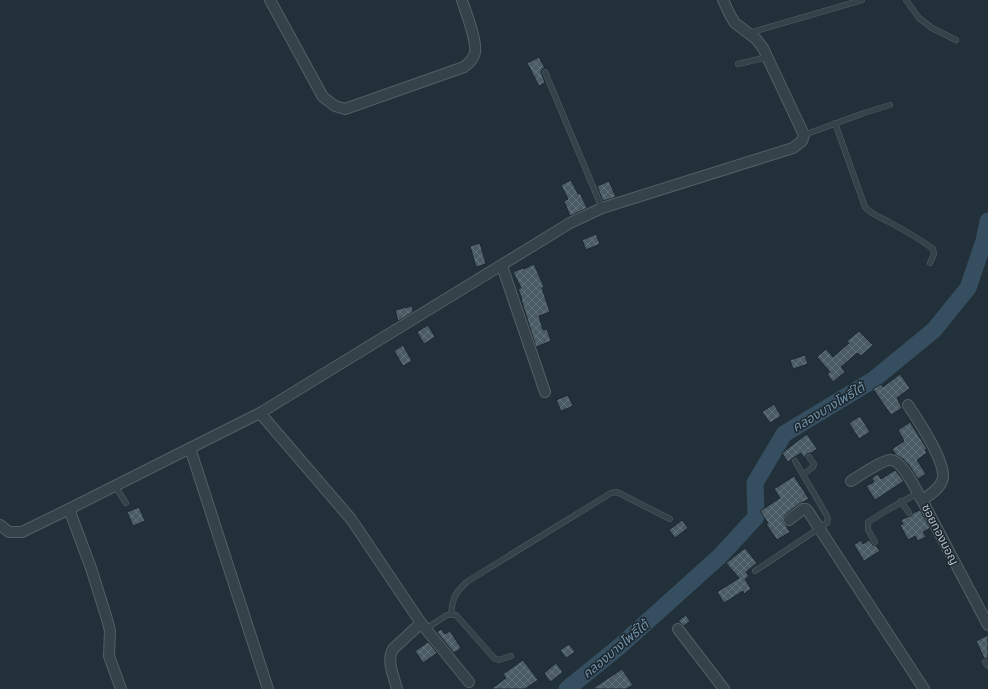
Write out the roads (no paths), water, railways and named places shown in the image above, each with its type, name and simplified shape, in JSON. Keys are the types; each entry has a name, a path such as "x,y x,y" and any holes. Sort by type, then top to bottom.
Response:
{"street":[{"path":"270,0 323,97 335,106 346,109 464,67 472,61 475,53 474,43 462,0"},
{"path":"0,525 9,532 22,532 260,413 570,223 602,208 793,148 802,141 804,135 768,57 756,39 736,23 730,15 723,0"},
{"path":"502,266 545,392"},
{"name":"ซอยทองมอญ","path":"908,405 928,438 942,470 943,478 935,490 920,496 988,625"},
{"path":"260,413 351,519 424,625 469,682"},
{"path":"190,448 268,689"},
{"path":"851,481 882,462 895,460 904,470 920,496"},
{"path":"69,509 91,568 107,619 110,632 109,656 121,689"},
{"path":"788,520 802,509 806,509 924,689"},
{"path":"397,689 389,660 390,654 393,649 424,625"},
{"path":"678,629 724,689"}],"lane":[{"path":"748,33 862,0"},
{"path":"906,0 919,18 932,28 956,40"},
{"path":"738,64 768,57"},
{"path":"545,72 602,208"},
{"path":"804,135 864,112 890,105"},
{"path":"835,123 865,207 869,212 933,249 934,254 930,263"},
{"path":"803,474 814,467 814,464 809,456"},
{"path":"756,570 827,523 828,519 795,461"},
{"path":"115,486 126,502"},
{"path":"451,614 453,599 458,590 468,581 611,493 617,492 670,519"},
{"path":"876,542 868,530 868,522 902,501 920,496"},
{"path":"902,501 909,513"},
{"path":"424,625 451,614 456,615 494,658 499,660 511,656"}],"waterway":[{"name":"คลองบางโพธิ์ใต้","path":"567,689 620,646 720,556 756,517 755,483 784,434 873,380 934,330 968,288 984,241 988,221"}]}
